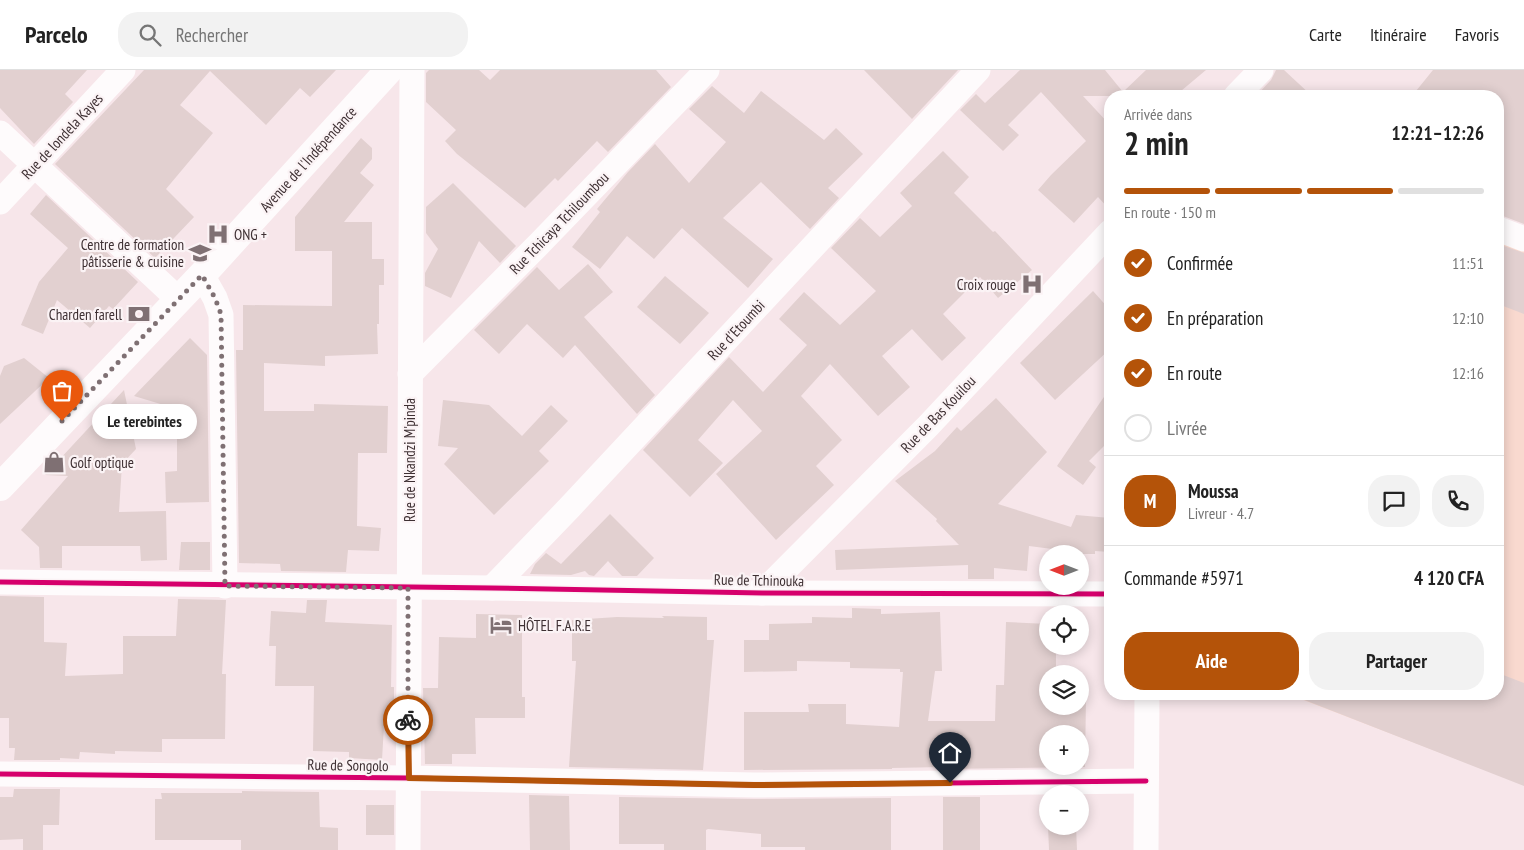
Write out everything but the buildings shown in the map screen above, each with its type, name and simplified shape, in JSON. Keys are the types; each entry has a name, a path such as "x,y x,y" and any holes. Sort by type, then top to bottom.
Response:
{"street":[{"name":"Rue de londela Kayes","path":"0,202 123,70"},
{"name":"Avenue de l'Indépendance","path":"0,487 202,275 389,70"},
{"name":"Rue de Nkandzi M'pinda","path":"408,850 412,70"},
{"name":"Rue Tchicaya Tchiloumbou","path":"410,374 545,238 707,70"},
{"name":"Rue d'Etoumbi","path":"492,588 604,472 978,70"},
{"path":"1242,90 1261,70"},
{"path":"0,132 178,299"},
{"path":"1504,231 1524,239"},
{"name":"Rue de Bas Kouilou","path":"762,593 928,426 1104,238"},
{"path":"202,275 215,298 221,314 225,586"},
{"name":"Rue de Tchinouka","path":"0,582 762,593 1104,594"},
{"path":"1146,850 1147,700"},
{"name":"Rue de Songolo","path":"0,774 409,778 754,785 1146,781"}],"shaded area":[{"path":"1504,240 1524,248 1524,785 1304,700 1504,700"}],"cycle path":[{"path":"0,582 762,593 1104,594"},
{"path":"0,774 409,778 754,785 1146,781"}],"way so far":[{"path":"62,421 202,275 215,298 221,314 225,586 408,588 408,720"}],"place":[{"name":"ONG +","path":"218,234"},
{"name":"Centre de formation pâtisserie & cuisine","path":"200,253"},
{"name":"Croix rouge","path":"1032,284"},
{"name":"Charden farell","path":"139,314"},
{"name":"Le terebintes","path":"62,421"},
{"name":"Golf optique","path":"54,462"},
{"name":"HÔTEL F.A.R.E","path":"501,625"}],"route":[{"path":"408,720 409,778 754,785 950,783"}]}
